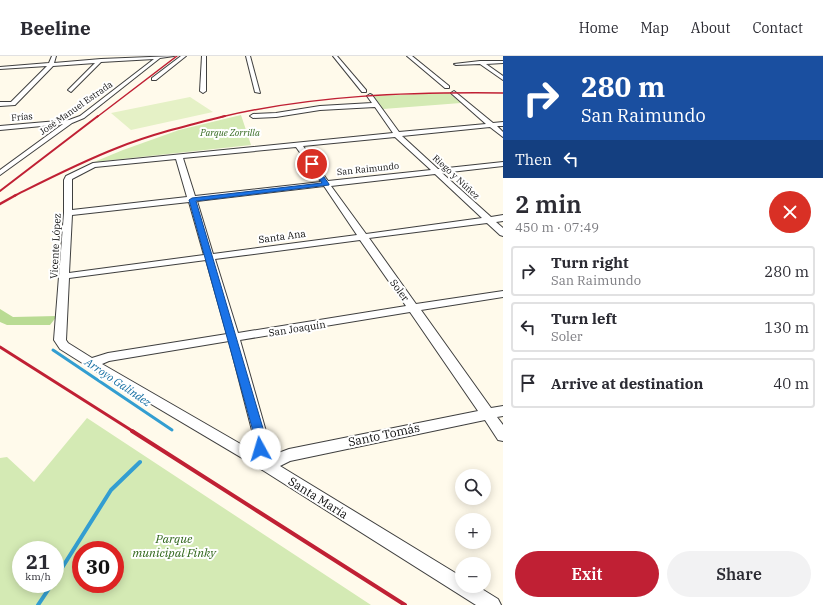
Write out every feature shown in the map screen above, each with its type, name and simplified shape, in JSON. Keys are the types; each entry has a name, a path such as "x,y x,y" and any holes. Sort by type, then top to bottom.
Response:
{"street":[{"path":"0,104 13,104 51,64 54,56"},
{"path":"0,68 170,56"},
{"path":"134,58 170,56"},
{"path":"154,79 184,56"},
{"path":"203,91 204,56"},
{"path":"248,56 258,92"},
{"path":"335,56 364,91"},
{"path":"409,56 447,87"},
{"path":"470,56 503,78"},
{"name":"José Manuel Estrada","path":"1,173 70,122 82,117 158,60 159,57"},
{"path":"71,90 101,61"},
{"path":"456,64 503,62"},
{"path":"454,93 503,134"},
{"name":"Riego y Núñez","path":"370,96 397,134 503,233"},
{"path":"253,116 276,115 320,108 376,105"},
{"name":"Frías","path":"0,128 70,122"},
{"path":"253,458 260,449 262,442 234,338 179,156 503,124"},
{"name":"Soler","path":"298,144 503,436"},
{"name":"Vicente López","path":"62,343 60,340 65,276 69,178 93,165 179,156"},
{"name":"San Raimundo","path":"68,213 503,164"},
{"name":"Santa Ana","path":"65,276 503,218"},
{"name":"San Joaquín","path":"91,363 108,357 503,294"},
{"name":"Santa María","path":"62,343 64,346 91,363 269,467 492,605"},
{"name":"Santo Tomás","path":"269,467 278,459 288,454 503,411"}],"green space":[{"path":"449,93 461,103 383,109 374,96"},
{"path":"190,97 213,112 131,130 111,113"},
{"name":"Parque Zorrilla","path":"241,115 251,145 94,162 179,130"},
{"path":"0,309 13,317 57,316 50,325 7,325 0,322"},
{"name":"Parque municipal Finky","path":"87,418 371,605 0,605 0,458 7,457 34,482"}],"waterway":[{"name":"Arroyo Galíndez","path":"53,350 172,430"},
{"name":"Arroyo Galíndez","path":"64,565 111,490 140,462"},
{"name":"Arroyo Galíndez","path":"38,605 46,593"}],"railway":[{"path":"97,117 177,56"},
{"path":"222,117 291,104 361,96 432,93 503,93"},
{"path":"0,191 98,116"},
{"path":"16,195 104,153 130,143 171,130 222,117"},
{"path":"0,204 16,195"},
{"path":"0,347 134,432"},
{"path":"132,431 405,605"}],"route":[{"path":"260,449 262,442 234,338 192,200 326,184 312,164"}]}
